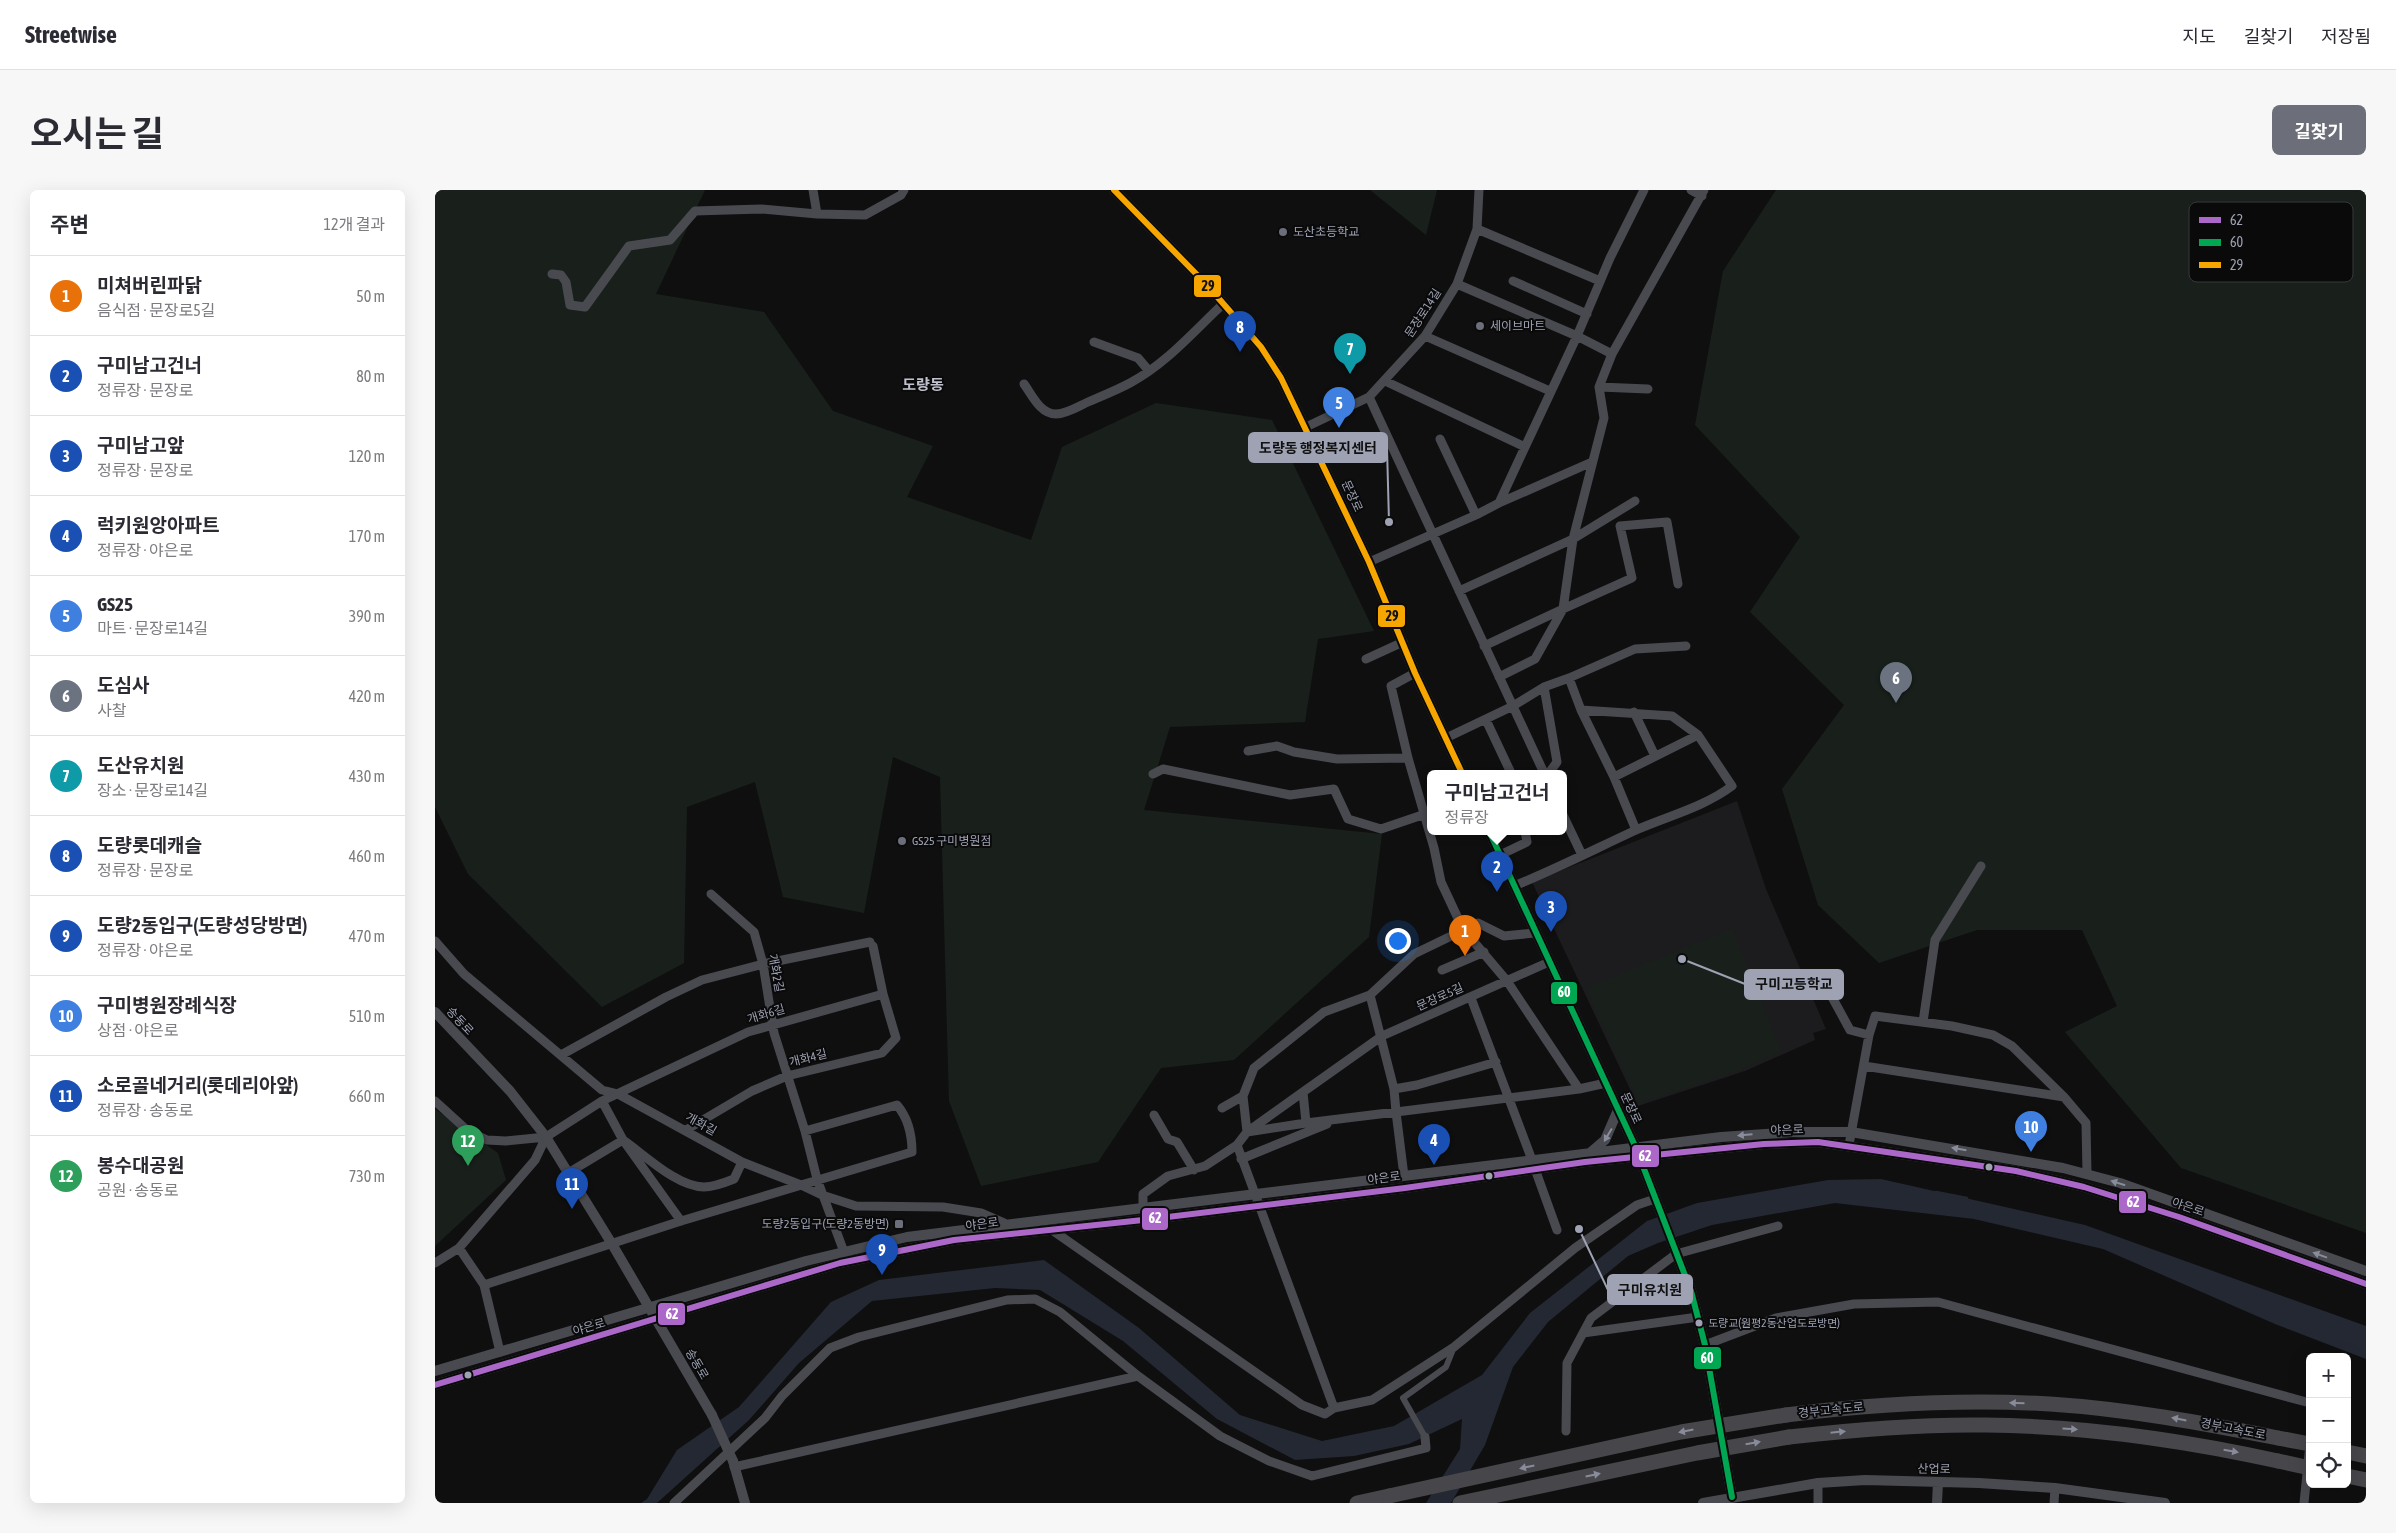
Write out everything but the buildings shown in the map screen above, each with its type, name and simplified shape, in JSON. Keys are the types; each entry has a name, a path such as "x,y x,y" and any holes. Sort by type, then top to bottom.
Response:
{"highway":[{"name":"경부고속도로","path":"1357,1503 1681,1432 1786,1415 1897,1405 2001,1402 2051,1404 2166,1417 2306,1443"},
{"name":"경부고속도로","path":"1460,1503 1697,1453 1789,1437 1919,1426 1987,1425 2080,1429 2169,1440 2306,1467"}],"street":[{"path":"813,190 817,214"},
{"path":"553,274 561,275 566,282 570,305 585,307 629,246 670,240 695,211 761,209 817,214 865,215 901,195 904,190"},
{"name":"문장로","path":"1114,190 1223,304 1261,348 1281,378 1369,562 1415,673 1461,770"},
{"name":"문장로14길","path":"1306,427 1369,397 1425,336 1457,284 1477,229 1479,190"},
{"path":"1499,503 1577,336 1600,281 1644,190"},
{"path":"1499,677 1535,658 1563,608 1573,539 1604,418 1599,387 1612,354 1703,193 1691,190"},
{"path":"1477,229 1600,281"},
{"path":"1513,281 1587,314"},
{"path":"1457,284 1577,336 1612,354"},
{"path":"1024,384 1039,406 1056,414 1067,411 1131,383 1149,371 1176,349 1223,304"},
{"path":"1425,336 1550,391"},
{"path":"1094,342 1138,358 1149,371"},
{"path":"1385,381 1525,447"},
{"path":"1599,387 1648,389"},
{"path":"1369,397 1543,770"},
{"path":"1440,439 1477,516"},
{"path":"1369,562 1432,533 1477,516 1499,503 1592,462"},
{"path":"1459,591 1573,539 1635,501"},
{"path":"1485,646 1563,608 1632,578 1620,526 1619,512"},
{"path":"1620,526 1667,522 1679,584"},
{"path":"1366,659 1403,642"},
{"path":"1446,738 1513,706 1544,687 1635,649 1686,646"},
{"path":"1415,673 1391,686 1408,758 1427,810"},
{"path":"1569,678 1581,710 1614,777 1636,830"},
{"path":"1544,687 1557,762 1551,770"},
{"path":"1514,886 1636,830 1718,796 1732,786 1698,735 1672,716 1581,710"},
{"path":"1634,712 1655,756"},
{"path":"1486,720 1510,770"},
{"path":"1614,777 1698,735"},
{"path":"1248,751 1277,746 1294,752 1337,759 1408,758"},
{"path":"1153,774 1163,769 1290,795 1334,789 1348,819 1381,829 1427,813"},
{"path":"1567,824 1582,856"},
{"path":"1432,835 1441,882 1463,929 1507,981 1579,1089"},
{"name":"문장로","path":"1491,835 1637,1152 1691,1291 1705,1345 1732,1498"},
{"path":"1500,855 1527,842 1526,835"},
{"path":"1923,1022 1935,940 1981,866"},
{"name":"개화2길","path":"711,894 754,932 763,964 772,1025 805,1131 822,1196"},
{"path":"1535,932 1504,936 1478,923 1414,954 1370,995 1324,1012 1254,1068 1243,1096 1247,1132 1306,1123 1510,1099 1606,1083"},
{"name":"개화길","path":"435,941 464,974 602,1090 618,1094 742,1162 801,1185 822,1196 856,1206 943,1207 981,1213 1004,1223"},
{"path":"561,1056 666,997 702,980 763,964 872,944 883,994"},
{"path":"1442,970 1483,952"},
{"name":"문장로5길","path":"1143,1208 1143,1194 1168,1176 1205,1166 1237,1145 1247,1132 1382,1036 1549,962"},
{"name":"개화6길","path":"618,1094 748,1032 883,994"},
{"name":"개화4길","path":"685,1130 752,1091 787,1076 883,1053 896,1038 883,994"},
{"path":"1370,995 1394,1089 1404,1176"},
{"path":"1832,997 1851,1030 1869,1035"},
{"path":"1471,998 1557,1230"},
{"name":"송동로","path":"435,1012 510,1091 546,1137 612,1244 712,1415 733,1464 745,1503"},
{"path":"1849,1145 1869,1035 1875,1016 1952,1026 1993,1035 2012,1046 2064,1096 2086,1123 2087,1174"},
{"path":"1394,1089 1417,1085 1496,1062"},
{"path":"1864,1066 2064,1096"},
{"path":"1303,1092 1306,1123"},
{"path":"435,1101 468,1131 487,1140 506,1142 546,1137 602,1101 618,1094"},
{"path":"1222,1108 1243,1096"},
{"path":"602,1101 623,1140 681,1221"},
{"path":"484,1285 681,1221 912,1152 912,1138 904,1113 897,1105 805,1131"},
{"path":"1589,1153 1605,1140 1618,1110"},
{"path":"1154,1115 1168,1139 1177,1142 1194,1170"},
{"path":"1241,1159 1335,1121"},
{"name":"야은로","path":"435,1385 657,1320 840,1263 898,1250 954,1240 1258,1206 1533,1165 1784,1132 1851,1132 1904,1139 2063,1168 2120,1183 2366,1271"},
{"path":"435,1263 459,1248 535,1160 546,1137"},
{"path":"623,1140 681,1182 693,1186 705,1187 734,1179 742,1162"},
{"path":"568,1173 623,1140"},
{"name":"야은로","path":"435,1371 843,1252 907,1236 1404,1176 1533,1165 1589,1153 1764,1144 1818,1142 1849,1145 2016,1171 2083,1187 2179,1217 2366,1284"},
{"path":"1237,1145 1334,1408"},
{"path":"822,1196 843,1252"},
{"path":"1052,1230 1302,1405 1325,1414 1334,1408 1372,1400 1453,1347 1575,1248 1637,1205 1655,1199"},
{"path":"1566,1431 1567,1363 1591,1318 1676,1254 1778,1226"},
{"path":"459,1248 484,1285 500,1352"},
{"path":"674,1503 765,1418 782,1396 831,1348 859,1337 1007,1300 1035,1299 1060,1312 1138,1376 1220,1436 1269,1461 1312,1476 1426,1448 1425,1437 1403,1398 1445,1367 1453,1347"},
{"path":"1705,1345 1777,1318 1854,1304 1937,1302 2306,1402"},
{"path":"1583,1333 1698,1317"},
{"path":"733,1464 1138,1376"},
{"name":"산업로","path":"1709,1503 1819,1483 1865,1480 2055,1488 2165,1503"},
{"path":"1937,1503 1938,1482"},
{"path":"1818,1503 1819,1483"},
{"path":"2304,1503 2306,1483"},
{"path":"2054,1503 2055,1488"}],"shaded area":[{"path":"435,190 705,190 656,294 764,312 833,411 933,446 907,497 1031,540 1062,447 1156,403 1272,420 1374,631 1318,639 1305,722 1170,727 1144,810 1382,834 1369,937 1234,1060 1161,1068 1098,1162 981,1186 949,1101 940,777 893,757 864,913 783,897 755,782 687,807 684,963 602,1007 468,874 435,807"},
{"path":"1370,190 1437,190 1426,235"},
{"path":"1776,190 2366,190 2366,1233 2181,1168 2065,1032 2117,1006 2082,930 1977,930 1879,963 1818,905 1782,789 1844,705 1750,612 1800,537 1695,425 1723,271"},
{"path":"1737,801 1766,889 1826,1029 1813,1033 1815,1040 1745,1071 1638,1106 1532,882"},
{"path":"1732,929 1781,1051 1741,1069 1639,1103 1586,988"},
{"path":"435,1109 498,1153 506,1180 435,1246"},
{"path":"1881,1179 2085,1225 2366,1326 2366,1359 2275,1324 2103,1249 1974,1219 1835,1203 1712,1225 1658,1243 1628,1256 1548,1322 1513,1367 1485,1445 1451,1503 1426,1503 1460,1449 1462,1419 1409,1444 1354,1456 1295,1460 1217,1419 1123,1341 1040,1290 995,1288 872,1301 799,1363 749,1420 657,1503 641,1503 647,1499 677,1450 739,1407 831,1302 879,1280 1044,1260 1139,1328 1240,1415 1322,1441 1394,1426 1482,1375 1530,1313 1647,1221 1697,1203 1828,1180"}],"waterway":[{"path":"1936,1192 1967,1198"}],"transit line":[{"name":"29","path":"1114,190 1207,285 1261,347 1281,378 1369,562 1415,673 1461,770"},
{"name":"60","path":"1491,835 1636,1148 1691,1291 1705,1345 1732,1497"},
{"name":"62","path":"435,1385 840,1263 954,1240 1143,1220 1405,1188 1585,1162 1764,1144 1818,1142 2016,1171 2084,1187 2179,1217 2366,1284"}],"place":[{"name":"도산초등학교","path":"1283,232"},
{"name":"세이브마트","path":"1480,326"},
{"name":"도량롯데캐슬","path":"1240,352"},
{"name":"도산유치원","path":"1350,374"},
{"name":"GS25","path":"1339,428"},
{"name":"도량동 행정복지센터","path":"1389,522"},
{"name":"도심사","path":"1896,703"},
{"name":"GS25 구미병원점","path":"902,841"},
{"name":"구미남고건너","path":"1497,892"},
{"name":"구미남고앞","path":"1551,932"},
{"name":"미쳐버린파닭","path":"1465,956"},
{"name":"구미고등학교","path":"1682,959"},
{"name":"구미병원장례식장","path":"2031,1152"},
{"name":"럭키원앙아파트","path":"1434,1165"},
{"name":"봉수대공원","path":"468,1166"},
{"name":"소로골네거리(롯데리아앞)","path":"572,1209"},
{"name":"도량2동입구(도량2동방면)","path":"899,1224"},
{"name":"구미유치원","path":"1579,1229"},
{"name":"도량2동입구(도량성당방면)","path":"882,1275"},
{"name":"도량교(원평2동산업도로방면)","path":"1699,1323"}],"district":[{"name":"도량동","path":"923,384"}]}
